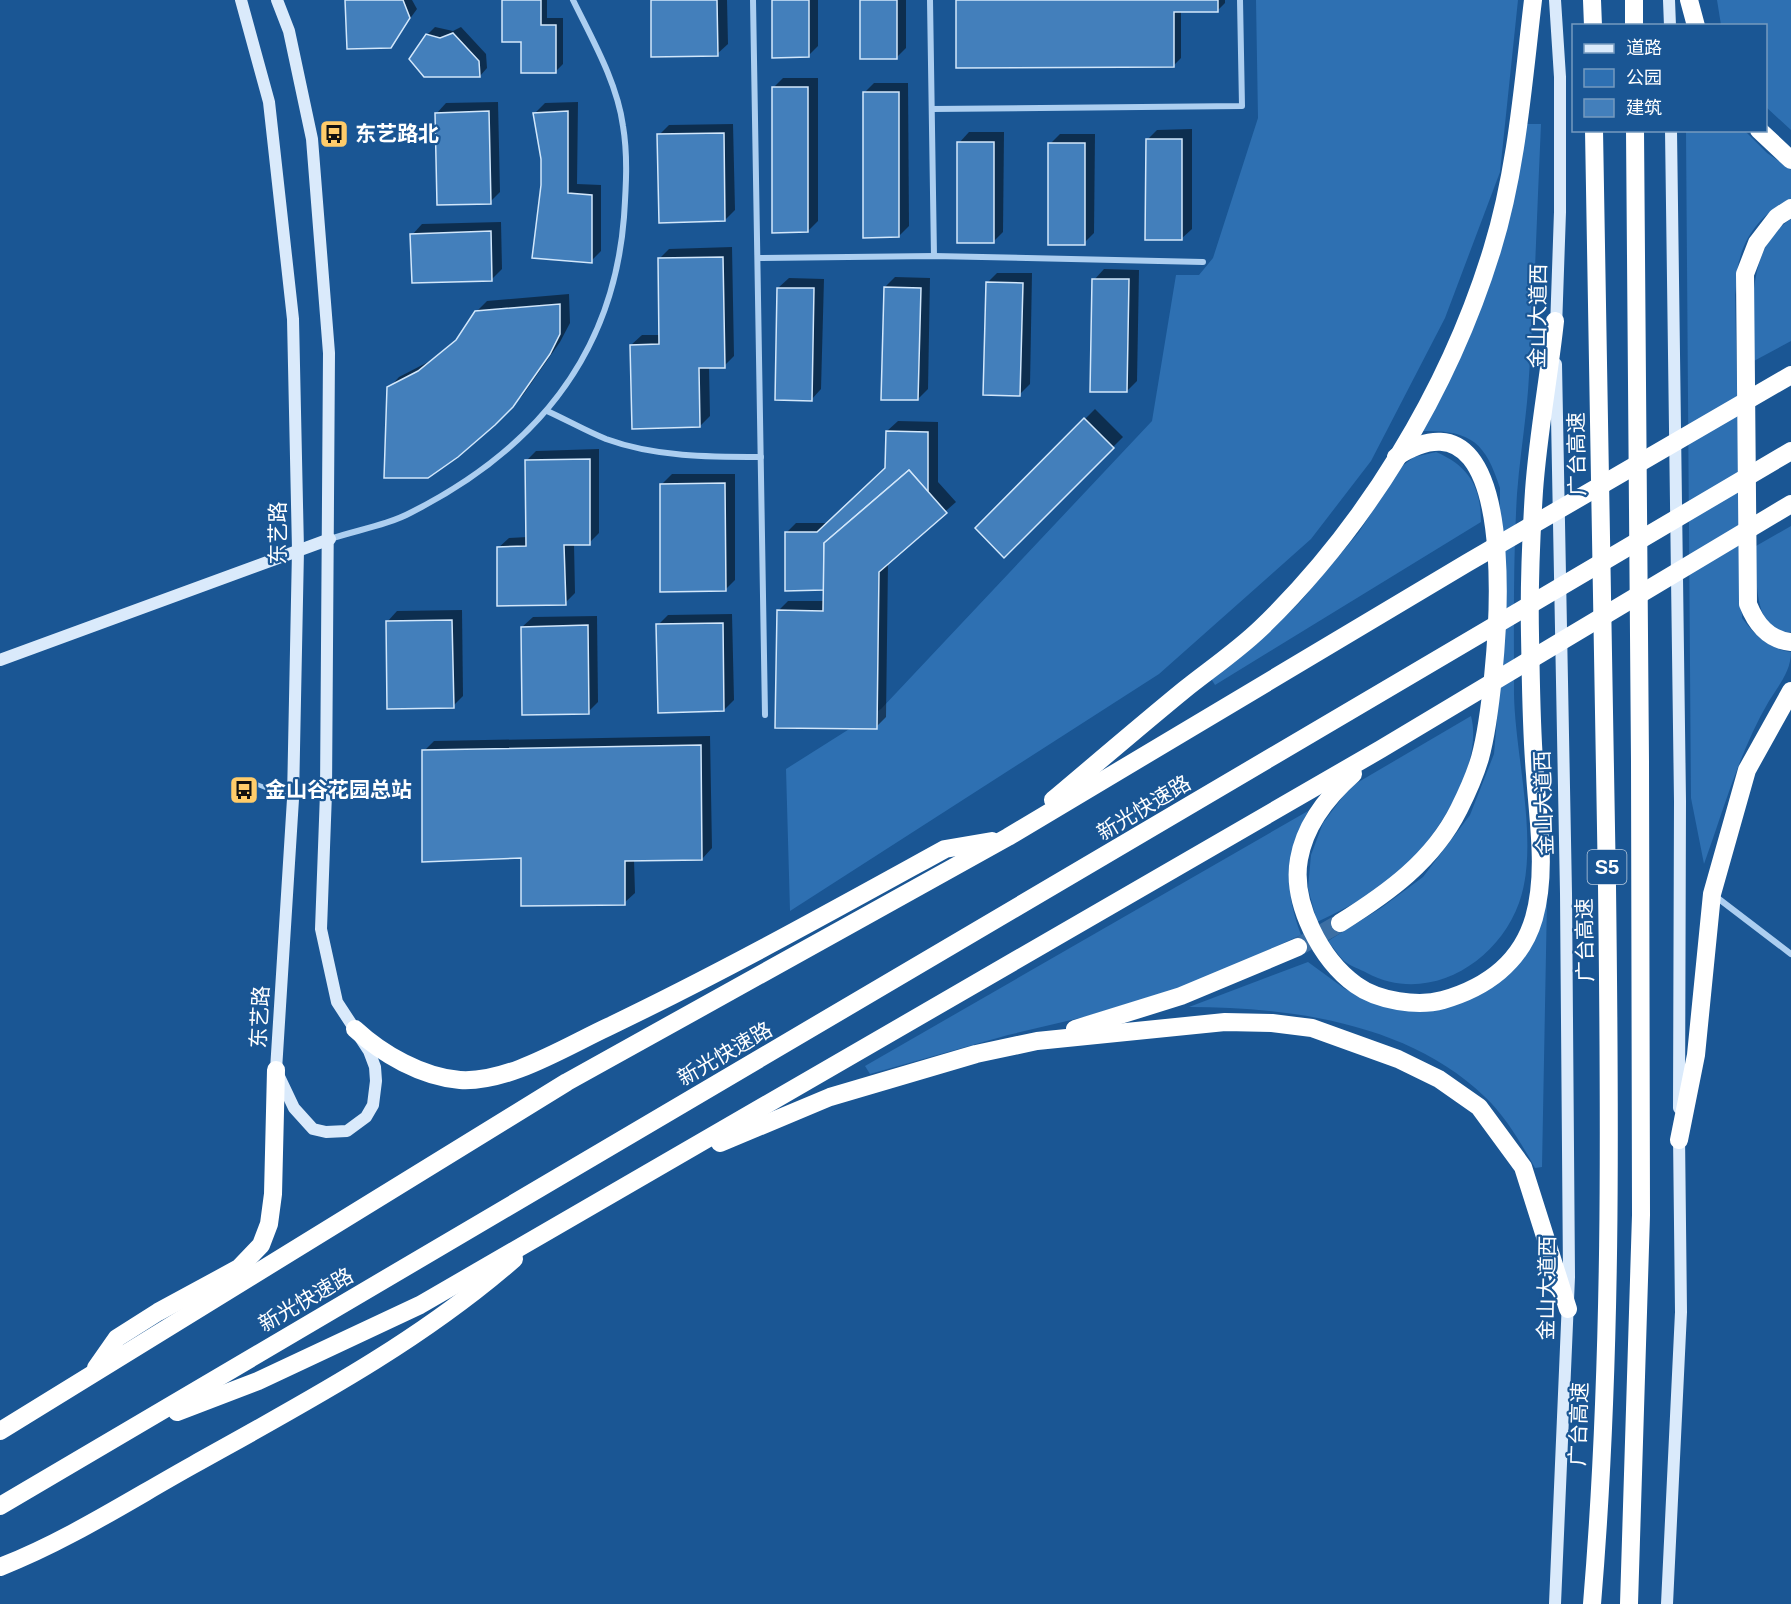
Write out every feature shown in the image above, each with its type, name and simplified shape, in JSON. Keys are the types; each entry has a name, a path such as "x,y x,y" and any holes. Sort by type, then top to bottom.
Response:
{"highway":[{"path":"355,1029 370,1043 416,1069 459,1080 494,1077 540,1059 685,990 945,849 1008,837 1259,629 1344,535 1396,457 1435,389 1457,342 1492,250 1516,145 1533,0"},
{"path":"1592,0 1593,24"},
{"path":"1634,0 1634,24"},
{"path":"1689,0 1695,24"},
{"name":"广台高速","path":"1592,1604 1603,1416 1607,1250 1608,1026 1594,132"},
{"name":"S5","path":"1629,1604 1641,1215 1641,761 1635,132"},
{"path":"1761,132 1791,160"},
{"path":"1791,208 1777,217 1757,243 1745,274 1744,334 1748,604 1755,620 1771,636 1791,642"},
{"path":"1381,749 1336,789 1319,812 1299,859 1298,883 1317,939 1334,964 1357,987 1391,1000 1431,1004 1472,992 1498,974 1522,945 1533,920 1538,899 1541,840 1532,731 1530,631 1534,489 1556,321"},
{"path":"0,1431 567,1082 1008,837 1467,563 1784,380"},
{"path":"1340,923 1382,897 1413,871 1438,844 1459,809 1479,759 1497,648 1493,520 1486,486 1476,464 1465,451 1447,444 1430,444 1410,448 1396,457"},
{"name":"新光快速路","path":"0,1506 1791,451"},
{"path":"130,1430 258,1381 420,1305 1381,749 1471,693 1791,504"},
{"path":"1679,1140 1696,1054 1712,894 1748,770 1791,691"},
{"path":"660,1168 830,1097 976,1054 1036,1041 1181,996 1299,947"},
{"path":"1036,1041 1225,1022 1272,1023 1312,1028 1398,1059 1439,1080 1479,1107 1523,1167 1568,1310"},
{"path":"90,1376 117,1338 158,1311 239,1268 261,1245 269,1224 273,1194 276,1070"},
{"path":"0,1567 105,1515 365,1369 477,1292 547,1230"}],"main road":[{"name":"东艺路","path":"241,0 269,102 291,307 298,550 293,799 276,1070"},
{"path":"276,1070 294,1108 313,1129 339,1133 355,1128 373,1105 376,1081 369,1051 337,1002 321,929 326,793 330,539 329,353 312,139 288,31 277,0"},
{"name":"金山大道西","path":"1555,0 1560,77 1560,200 1556,321 1566,893 1568,1310 1555,1604"},
{"path":"1670,0 1670,24"},
{"path":"1667,1604 1681,1312 1680,801 1671,132"},
{"path":"0,660 330,539"}],"street":[{"path":"330,539 410,513 471,480 497,460 547,411 582,360 600,323 621,249 625,200 623,125 610,82 573,0"},
{"path":"753,0 765,715"},
{"path":"930,0 934,256"},
{"path":"932,109 1242,106 1240,0"},
{"path":"758,258 934,256 1203,262"},
{"path":"547,411 606,439 638,448 699,458 761,457"},
{"path":"1712,894 1791,954"}],"lane":[{"path":"246,780 293,799"}],"green space":[{"path":"1256,0 1518,0 1500,172 1445,318 1371,461 1311,539 1159,674 790,911 786,769 881,709 1152,421 1176,275 1199,275 1213,258 1258,118"},
{"path":"1717,0 1791,0 1791,130 1767,108 1767,24 1721,24"},
{"path":"1527,124 1541,124 1531,344 1517,494 1514,569 1514,694 1527,828 1525,880 1519,903 1509,925 1477,960 1457,973 1436,981 1413,984 1390,982 1346,963 1328,941 1381,908 1423,877 1470,815 1494,754 1498,707 1500,488 1488,459 1473,442 1464,436 1452,433 1421,431"},
{"path":"1686,132 1746,132 1767,153 1791,169 1791,199 1774,208 1759,222 1747,240 1737,271 1735,295 1742,618 1763,640 1775,648 1791,652 1784,678 1758,720 1749,740 1704,864 1691,798"},
{"path":"1791,219 1791,341 1752,362 1753,304 1759,265 1766,247 1776,232"},
{"path":"1436,452 1457,464 1471,479 1479,498 1481,522 1215,685 1210,677 1256,643 1300,602 1359,532 1401,467 1414,457"},
{"path":"1791,526 1791,632 1778,630 1769,623 1763,613 1757,585 1756,546"},
{"path":"1471,716 1473,737 1470,760 1462,783 1450,807 1421,850 1389,881 1363,898 1317,922 1308,888 1311,855 1323,823 1350,787"},
{"path":"1308,811 1295,843 1290,872 1291,901 1301,935 1198,982 1084,1017 1008,1035 870,1074 865,1066"},
{"path":"1547,900 1542,1167 1535,1168 1519,1140 1485,1097 1455,1072 1421,1052 1384,1036 1346,1024 1307,1016 1267,1011 1189,1007 1308,962 1345,989 1373,1000 1453,997 1511,953"}],"building":[{"path":"345,0 403,0 410,18 391,48 347,49"},
{"path":"502,0 541,0 541,25 556,25 556,73 521,73 521,42 502,42"},
{"path":"651,0 717,0 718,56 651,57"},
{"path":"772,0 809,0 809,57 772,58"},
{"path":"860,0 897,0 897,59 860,59"},
{"path":"956,0 1218,0 1218,12 1174,12 1174,67 956,68"},
{"path":"453,33 479,61 480,77 424,77 409,59 426,34 440,38"},
{"path":"772,87 808,87 808,232 772,233"},
{"path":"863,92 899,92 899,237 863,238"},
{"path":"489,111 491,204 437,205 435,113"},
{"path":"568,111 568,193 592,195 592,263 532,258 541,185 541,159 533,113"},
{"path":"724,133 725,221 659,223 657,134"},
{"path":"1146,139 1182,139 1182,240 1145,240"},
{"path":"957,142 994,142 994,243 957,243"},
{"path":"1048,143 1085,143 1085,245 1048,245"},
{"path":"491,231 492,281 412,283 410,234"},
{"path":"723,257 725,368 699,368 700,427 632,429 630,345 659,344 658,258"},
{"path":"1092,279 1129,279 1127,392 1090,392"},
{"path":"986,282 1023,283 1020,396 983,395"},
{"path":"884,287 921,288 918,400 881,400"},
{"path":"777,288 814,288 812,401 775,400"},
{"path":"560,304 560,334 550,354 513,407 495,425 458,457 428,478 384,478 387,387 418,371 456,340 475,311"},
{"path":"1084,418 1114,448 1004,558 975,528"},
{"path":"886,431 928,432 928,492 909,470 824,543 824,590 785,591 785,532 817,532 885,468"},
{"path":"590,459 590,545 564,545 566,605 497,606 497,547 526,546 525,460"},
{"path":"909,470 947,513 879,572 877,729 775,728 777,610 823,611 824,543"},
{"path":"725,483 726,591 660,592 660,484"},
{"path":"452,620 454,708 387,709 386,621"},
{"path":"723,623 724,711 658,713 656,624"},
{"path":"588,625 589,714 522,715 521,627"},
{"path":"701,745 702,860 625,861 625,905 521,906 521,858 422,862 422,750"}],"tunnel":[{"path":"1298,947 1340,923"}],"place":[{"name":"东艺路北","path":"334,134"},
{"name":"金山谷花园总站","path":"244,790"}]}
